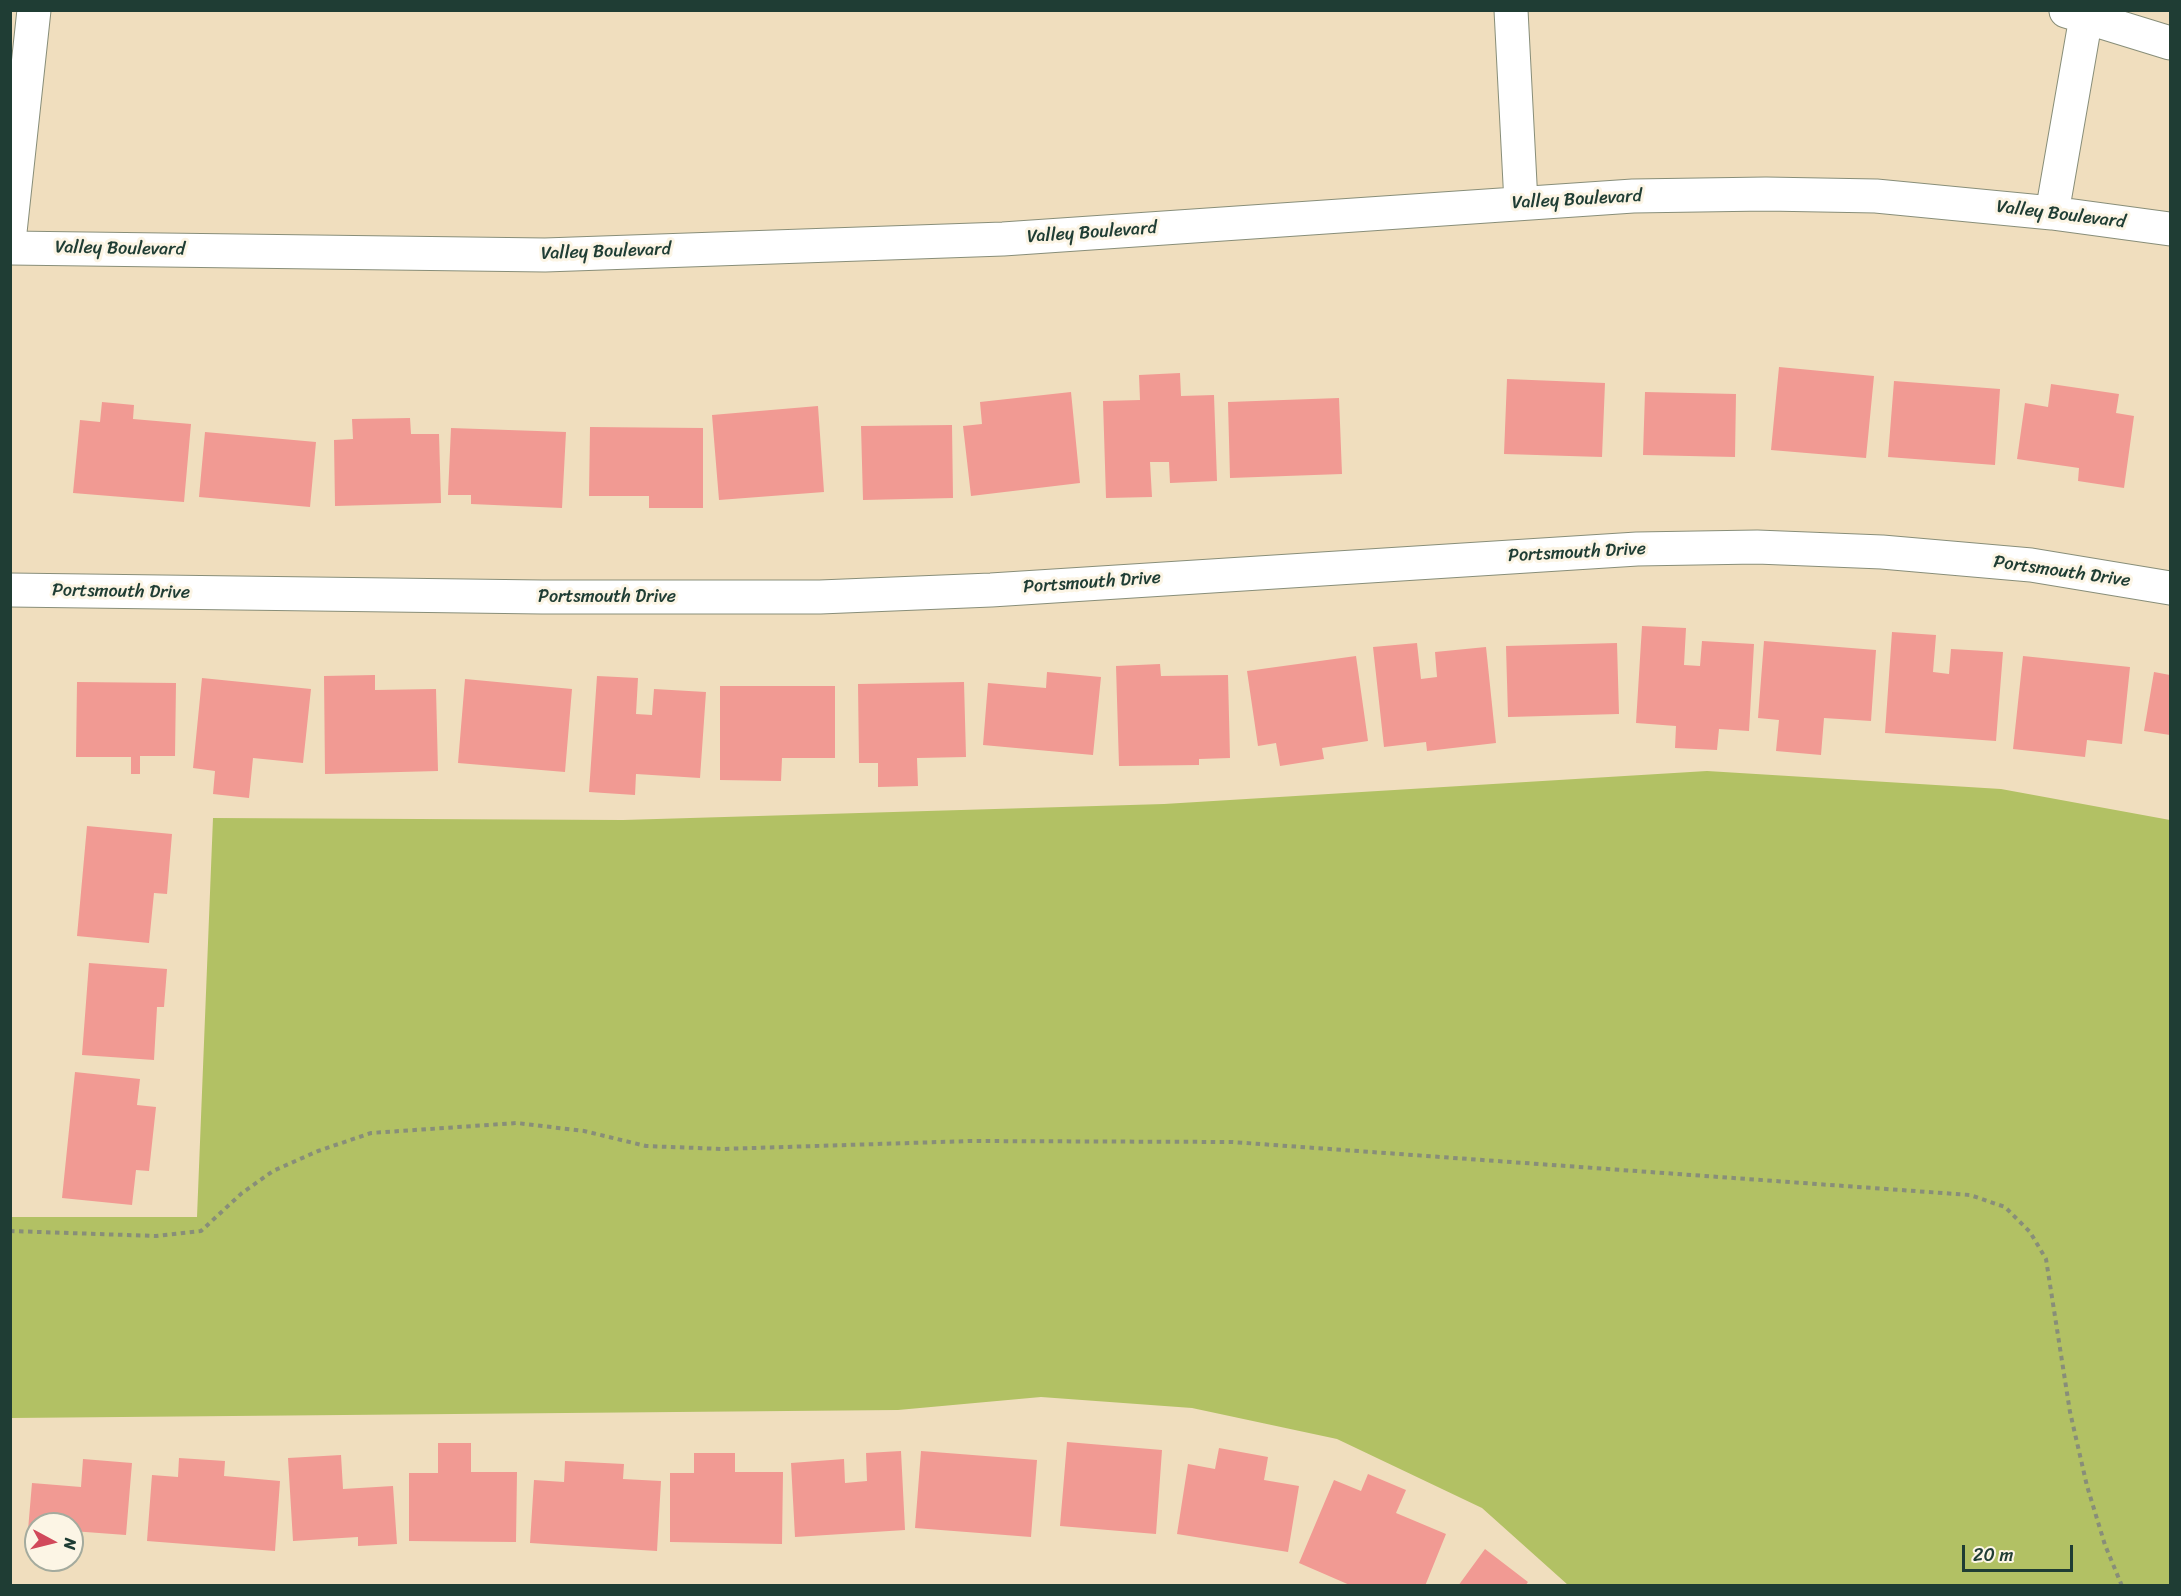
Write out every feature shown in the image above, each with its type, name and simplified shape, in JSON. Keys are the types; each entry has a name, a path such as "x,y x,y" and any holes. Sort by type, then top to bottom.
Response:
{"street":[{"path":"10,232 34,10"},
{"path":"1511,10 1521,203"},
{"path":"2052,213 2076,14 2170,43"},
{"name":"Valley Boulevard","path":"10,248 545,255 1003,240 1633,196 1876,196 2052,213 2170,229"},
{"name":"Portsmouth Drive","path":"10,590 530,597 820,597 991,590 1637,549 1757,547 1882,552 2031,565 2170,588"}],"path":[{"path":"10,1231 156,1236 201,1231 243,1193 273,1171 318,1151 370,1133 517,1123 584,1131 646,1146 722,1149 971,1141 1232,1142 1970,1195 2005,1207 2030,1232 2046,1259 2070,1412 2087,1486 2105,1545 2122,1586"}],"green space":[{"path":"1707,771 2001,789 2170,820 2170,1585 1568,1585 1482,1508 1337,1439 1192,1408 1041,1397 898,1410 11,1418 11,1217 197,1217 213,818 623,820 1164,804"}],"building":[{"path":"1779,367 1874,376 1866,458 1771,450"},
{"path":"1180,373 1181,396 1214,395 1217,481 1170,483 1169,462 1150,462 1152,497 1106,498 1103,401 1140,400 1139,375"},
{"path":"1507,379 1605,383 1602,457 1504,454"},
{"path":"1894,381 2000,389 1995,465 1888,457"},
{"path":"2051,384 2119,394 2116,413 2134,416 2124,488 2078,481 2079,468 2017,459 2025,403 2048,407"},
{"path":"1071,392 1080,483 971,496 963,426 982,424 980,402"},
{"path":"1645,392 1736,394 1735,457 1643,455"},
{"path":"1339,398 1342,474 1230,478 1228,402"},
{"path":"102,402 134,405 133,419 191,424 184,502 73,493 80,420 100,422"},
{"path":"818,406 824,492 719,500 712,415"},
{"path":"410,418 411,434 439,434 441,503 335,506 334,440 353,439 352,419"},
{"path":"952,425 953,498 863,500 861,426"},
{"path":"590,427 703,428 703,508 649,508 649,496 589,496"},
{"path":"451,428 566,432 562,508 471,504 471,495 448,495"},
{"path":"205,432 316,442 310,507 199,497"},
{"path":"1642,626 1686,628 1684,665 1700,666 1702,641 1754,644 1749,731 1719,729 1717,750 1675,748 1676,726 1636,723"},
{"path":"1892,632 1936,635 1933,672 1949,674 1951,649 2003,652 1996,741 1885,733"},
{"path":"1764,641 1876,650 1871,721 1824,718 1821,755 1776,751 1779,720 1758,718"},
{"path":"1417,643 1421,679 1437,677 1435,652 1486,647 1496,743 1427,751 1426,742 1384,747 1373,647"},
{"path":"1617,643 1619,714 1508,717 1506,646"},
{"path":"1356,656 1368,741 1322,748 1324,759 1280,766 1276,743 1258,746 1247,671"},
{"path":"2023,656 2130,667 2122,744 2087,740 2085,757 2013,749"},
{"path":"1160,664 1161,676 1228,675 1230,758 1199,759 1199,765 1119,766 1116,666"},
{"path":"1047,672 1101,677 1093,755 983,745 988,683 1046,688"},
{"path":"2154,672 2170,675 2170,735 2144,731"},
{"path":"375,675 375,690 436,689 438,771 325,774 324,676"},
{"path":"597,676 638,678 636,714 652,715 654,689 706,692 700,778 636,774 635,795 589,792"},
{"path":"202,678 311,689 303,763 253,758 249,798 213,794 215,771 193,768"},
{"path":"465,679 572,689 565,772 458,763"},
{"path":"77,682 176,683 175,756 140,756 140,774 131,774 131,757 76,757"},
{"path":"964,682 966,757 917,758 918,786 878,787 878,763 859,763 858,684"},
{"path":"720,686 835,686 835,758 782,758 781,781 720,780"},
{"path":"87,826 172,834 167,894 154,893 149,943 77,936"},
{"path":"89,963 167,969 164,1007 157,1007 154,1060 82,1055"},
{"path":"75,1072 140,1079 137,1105 156,1107 149,1171 136,1170 132,1205 62,1198"},
{"path":"1067,1442 1162,1450 1156,1534 1060,1526"},
{"path":"438,1443 471,1443 471,1472 517,1472 516,1542 409,1541 409,1473 438,1473"},
{"path":"1219,1448 1268,1457 1264,1480 1299,1486 1288,1552 1177,1534 1188,1464 1215,1469"},
{"path":"901,1451 905,1530 795,1537 791,1463 844,1459 845,1483 867,1481 866,1453"},
{"path":"921,1451 1037,1460 1031,1537 915,1528"},
{"path":"694,1453 735,1453 735,1472 783,1472 782,1544 670,1542 670,1473 694,1473"},
{"path":"341,1455 343,1489 393,1486 397,1544 358,1546 358,1537 293,1541 288,1458"},
{"path":"179,1458 225,1461 224,1476 280,1481 275,1551 147,1541 152,1475 178,1477"},
{"path":"83,1459 132,1463 126,1535 84,1532 84,1512 30,1512 32,1483 81,1487"},
{"path":"565,1461 624,1464 623,1479 661,1481 657,1551 530,1543 534,1480 564,1482"},
{"path":"1368,1474 1406,1490 1396,1513 1446,1534 1425,1586 1352,1586 1299,1563 1334,1480 1361,1491"},
{"path":"1485,1549 1528,1582 1525,1586 1458,1586"}]}
